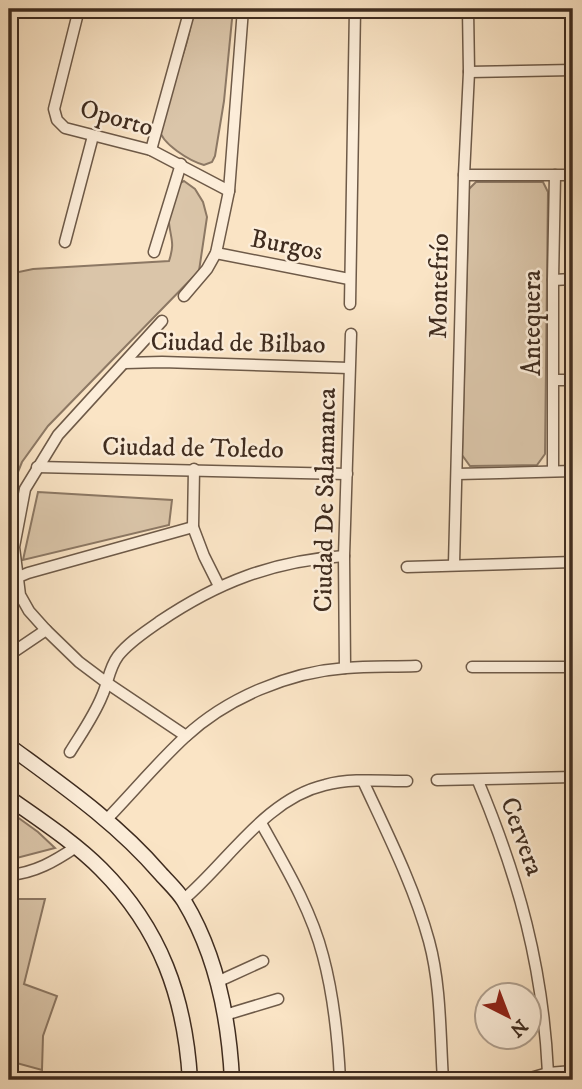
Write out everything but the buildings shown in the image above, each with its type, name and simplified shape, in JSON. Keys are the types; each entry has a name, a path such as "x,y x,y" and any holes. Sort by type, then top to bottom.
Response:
{"main road":[{"path":"9,746 107,819 138,848 183,900 201,935 217,982 225,1015 232,1080"},
{"path":"9,797 76,847 102,870 125,897 165,960 180,1006 190,1080"}],"street":[{"name":"Oporto","path":"79,9 54,108 57,120 65,128 151,150 229,191"},
{"path":"151,150 190,9"},
{"path":"184,296 207,269 216,253 229,191 243,9"},
{"path":"350,304 355,9"},
{"name":"Montefrío","path":"454,564 469,72 468,9"},
{"path":"469,72 573,70"},
{"path":"65,242 93,136"},
{"path":"154,252 181,164"},
{"path":"464,175 573,175"},
{"name":"Antequera","path":"553,471 555,175"},
{"name":"Burgos","path":"216,253 349,279"},
{"path":"553,279 573,279"},
{"path":"162,321 58,435 37,467 25,489 19,515 13,579 29,611 70,654 107,683 186,736"},
{"name":"Ciudad De Salamanca","path":"345,667 344,556 351,334"},
{"name":"Ciudad de Bilbao","path":"125,363 349,368"},
{"path":"554,380 573,380"},
{"name":"Ciudad de Toledo","path":"37,467 347,474"},
{"path":"194,469 193,527 219,586"},
{"path":"457,474 573,471"},
{"path":"13,579 193,527"},
{"path":"70,752 96,708 113,664 126,647 195,598 219,586 288,564 344,556"},
{"path":"407,567 573,562"},
{"path":"9,656 46,629"},
{"path":"107,819 186,736 208,718 245,696 300,676 345,667 416,666"},
{"path":"472,667 573,667"},
{"path":"437,780 573,777"},
{"path":"363,781 416,902 429,942 437,982 443,1080"},
{"path":"183,900 287,801 326,784 407,781"},
{"name":"Cervera","path":"478,781 500,834 521,897 539,976 548,1073"},
{"path":"261,823 289,873 323,954 336,1023 340,1080"},
{"path":"9,875 31,872 52,863 76,847"},
{"path":"217,982 263,961"},
{"path":"225,1015 278,999"},
{"path":"527,1079 548,1073 573,1071"}],"shaded area":[{"path":"194,9 233,9 224,101 215,156 212,162 204,165 170,146 159,128 161,110 186,46"},
{"path":"184,181 195,189 203,202 207,217 199,271 48,426 22,462 9,494 9,274 33,269 169,261 172,246 170,214 178,184"},
{"path":"476,182 543,182 548,192 545,454 537,465 470,466 462,455 469,189"},
{"path":"38,492 172,500 169,525 23,560"},
{"path":"9,811 38,832 55,848 9,860"},
{"path":"9,899 45,899 24,984 57,996 43,1036 42,1070 9,1061"}]}
